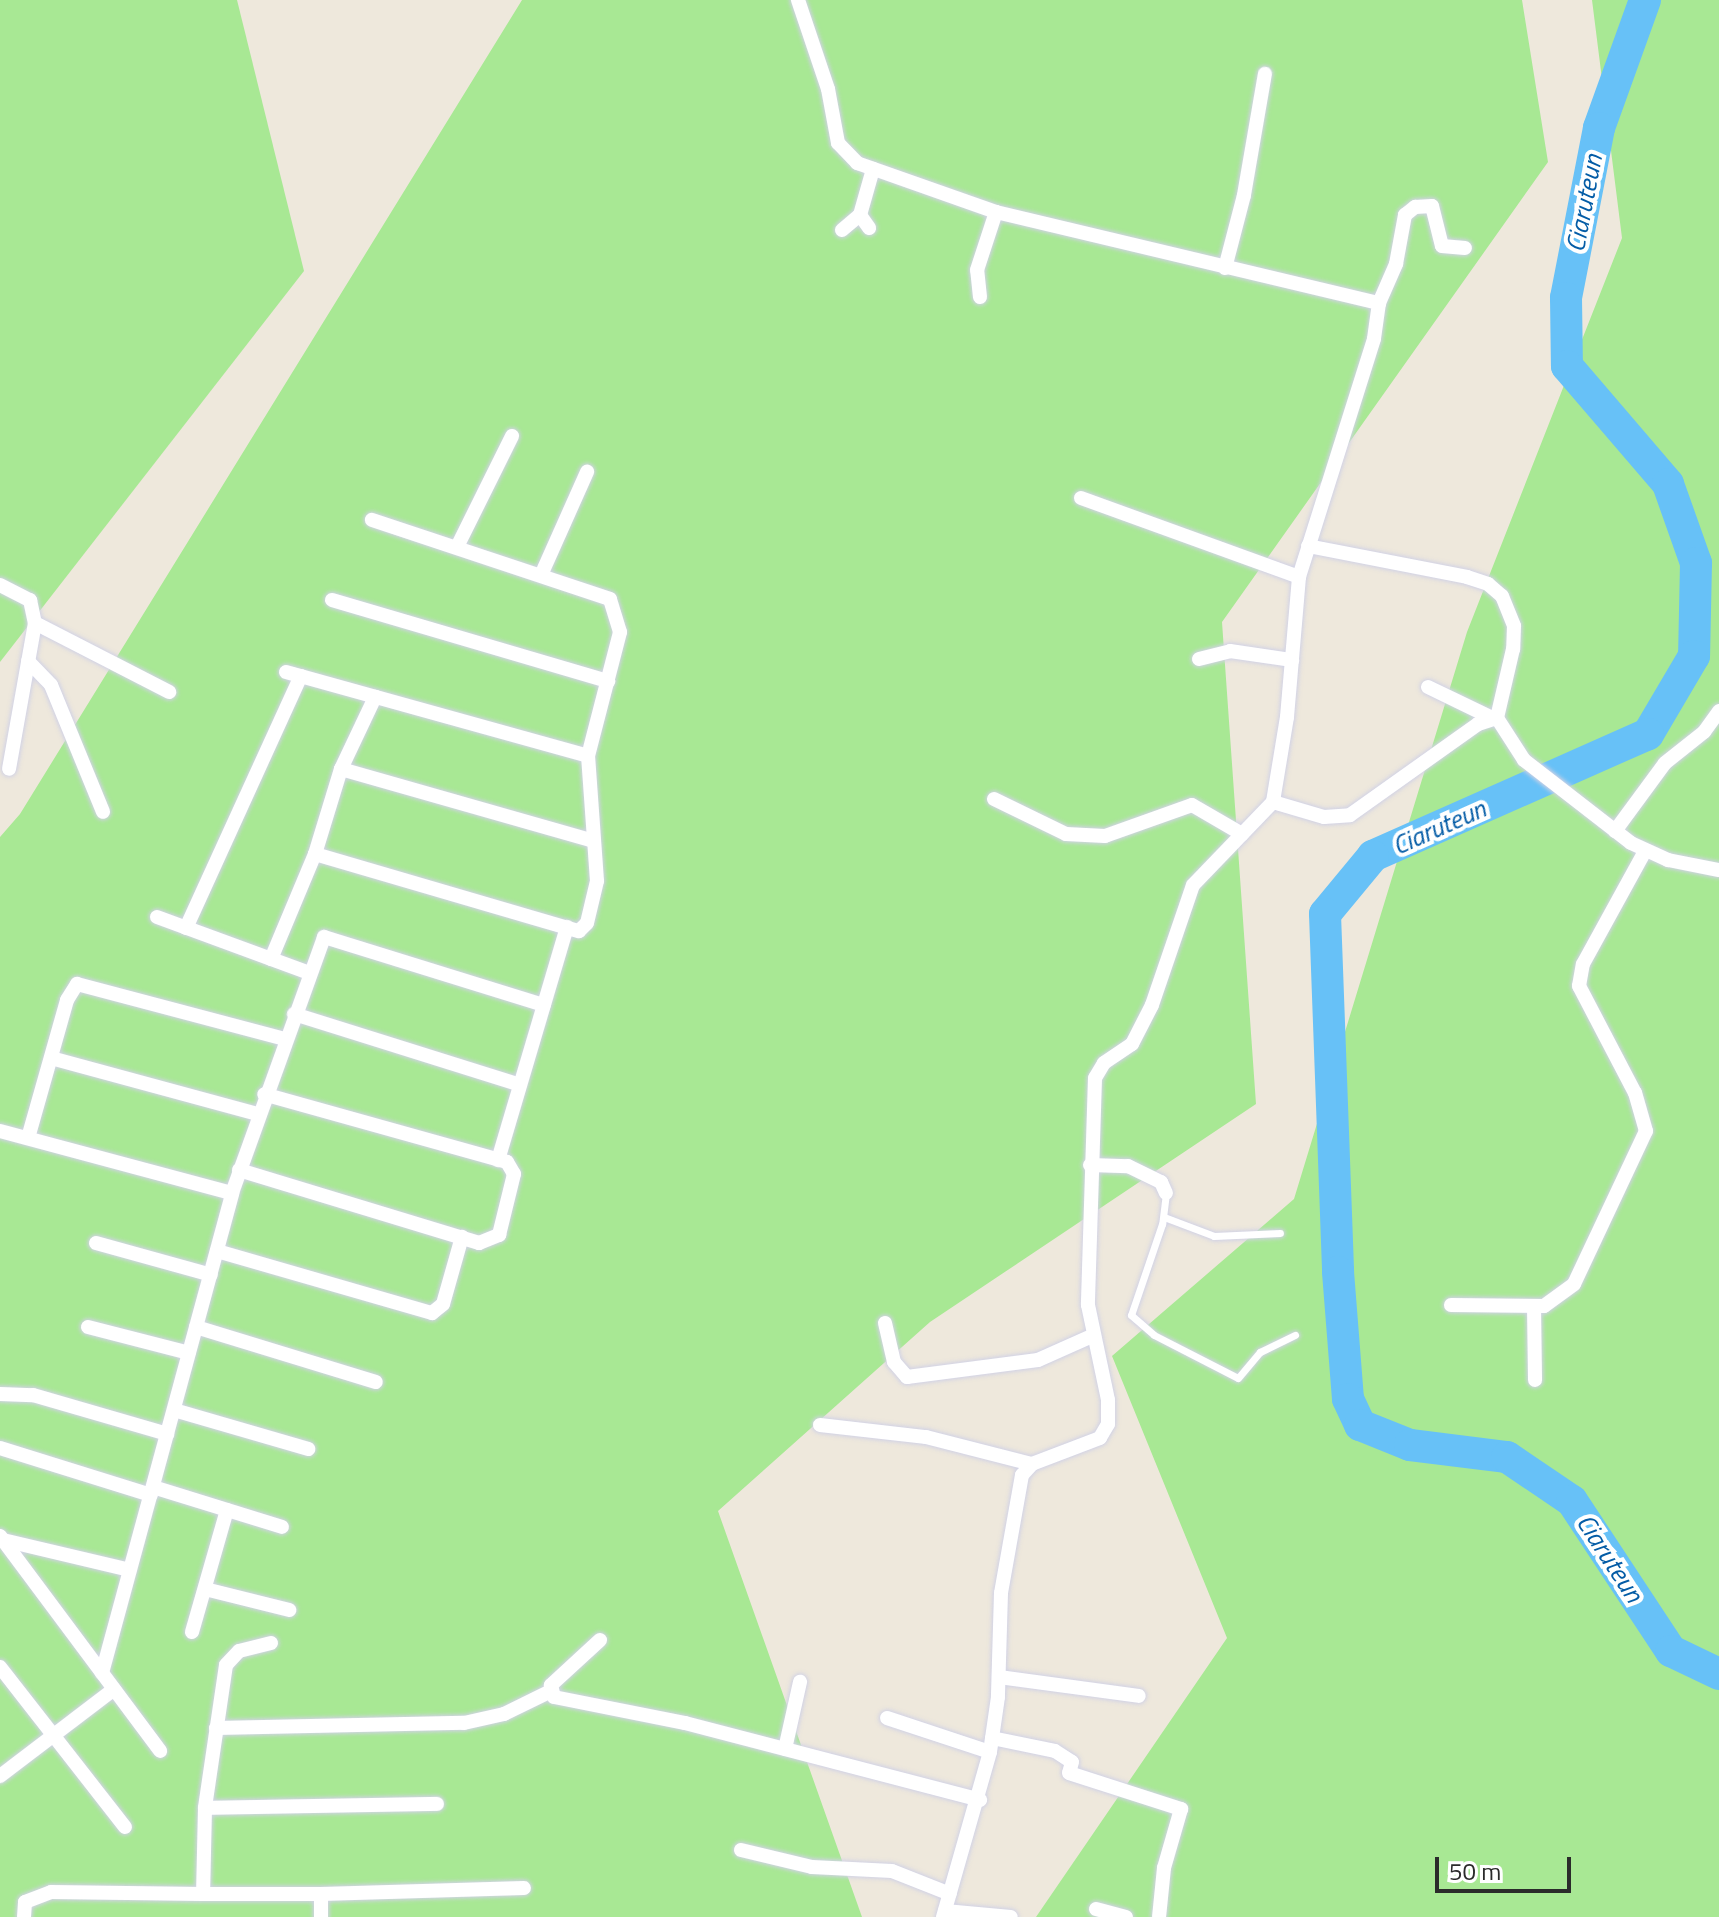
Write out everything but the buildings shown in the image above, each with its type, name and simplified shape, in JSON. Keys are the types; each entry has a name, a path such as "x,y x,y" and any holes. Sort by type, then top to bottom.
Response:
{"street":[{"path":"798,0 828,89 838,143 850,159 996,212 1379,303"},
{"path":"1225,268 1244,195 1265,74"},
{"path":"842,230 860,215 873,169"},
{"path":"1011,1917 944,1914 980,1800 991,1745 999,1677 1001,1593 1011,1519 1022,1475 1032,1464 1100,1438 1108,1424 1108,1400 1092,1336 1090,1165 1095,1078 1104,1063 1132,1044 1152,1005 1193,885 1273,802 1292,660 1299,577 1374,339 1379,303 1396,264 1405,215 1415,207 1432,206 1442,246 1465,248"},
{"path":"980,297 977,270 996,212"},
{"path":"860,215 869,228"},
{"path":"457,547 512,436"},
{"path":"542,573 587,472"},
{"path":"1081,498 1299,577"},
{"path":"315,854 579,931 587,923 597,881 588,756 620,632 610,599 542,573 372,520"},
{"path":"1273,802 1324,817 1350,815 1494,718 1514,626 1502,596 1488,584 1467,577 1308,546"},
{"path":"0,585 30,600 35,623 9,769"},
{"path":"332,600 608,681"},
{"path":"35,623 169,692"},
{"path":"1199,659 1230,651 1292,660"},
{"path":"28,661 51,685 103,812"},
{"path":"186,928 294,674 588,756"},
{"path":"1428,687 1494,718 1524,760 1645,851 1719,870"},
{"path":"271,959 315,854 341,769 375,697"},
{"path":"1615,831 1665,763 1704,732 1719,711"},
{"path":"341,769 593,841"},
{"path":"994,799 1066,834 1105,836 1192,805 1242,834"},
{"path":"1451,1305 1544,1306 1574,1284 1646,1131 1635,1093 1579,986 1583,964 1645,851"},
{"path":"157,917 309,973"},
{"path":"498,1160 518,1084 567,927"},
{"path":"102,1673 232,1193 264,1094 324,937 544,1005"},
{"path":"28,1138 71,989 87,983 285,1039"},
{"path":"294,1014 518,1084"},
{"path":"51,1058 257,1114"},
{"path":"239,1170 462,1237 487,1243 499,1235 514,1168 498,1160 264,1094"},
{"path":"0,1131 232,1193"},
{"path":"1090,1165 1128,1166 1161,1182 1166,1193"},
{"path":"217,1251 432,1313 443,1304 462,1237"},
{"path":"96,1243 211,1275"},
{"path":"1534,1306 1535,1380"},
{"path":"885,1323 894,1362 907,1377 1038,1360 1092,1336"},
{"path":"88,1327 189,1353"},
{"path":"196,1327 376,1382"},
{"path":"0,1394 33,1395 167,1434"},
{"path":"174,1410 308,1449"},
{"path":"820,1425 926,1437 1032,1464"},
{"path":"0,1448 282,1527"},
{"path":"192,1632 227,1510"},
{"path":"2,1538 130,1570"},
{"path":"2,1538 160,1751"},
{"path":"205,1589 289,1610"},
{"path":"216,1728 464,1723 504,1714 551,1691 557,1677 600,1640"},
{"path":"203,1894 205,1808 226,1665 239,1651 271,1643"},
{"path":"0,1667 125,1827"},
{"path":"999,1677 1139,1696"},
{"path":"785,1749 800,1682"},
{"path":"0,1776 114,1689"},
{"path":"551,1691 554,1697 785,1749 980,1800"},
{"path":"887,1718 991,1745 1055,1751 1072,1762 1069,1773 1181,1809 1164,1868 1159,1917"},
{"path":"205,1808 437,1804"},
{"path":"741,1850 812,1867 892,1871 950,1894"},
{"path":"24,1917 25,1902 51,1892 321,1894 524,1888"},
{"path":"321,1894 321,1917"},
{"path":"1096,1909 1126,1917"}],"lane":[{"path":"1166,1193 1164,1217 1131,1315 1154,1335 1238,1378 1260,1352 1295,1335"},
{"path":"1164,1217 1214,1236 1280,1233"}],"green space":[{"path":"0,0 237,0 304,271 0,662"},
{"path":"522,0 1522,0 1548,162 1222,622 1256,1104 930,1322 718,1511 862,1917 0,1917 0,837 20,814"},
{"path":"1592,0 1719,0 1719,1917 1036,1917 1227,1638 1112,1356 1294,1199 1467,632 1622,238"}],"waterway":[{"name":"Ciaruteun","path":"1645,0 1599,128 1566,298 1567,366 1668,484 1696,563 1694,656 1648,734 1373,856 1325,914 1338,1272 1348,1399 1360,1425 1410,1445 1507,1457 1572,1501 1671,1651 1719,1674"}]}
